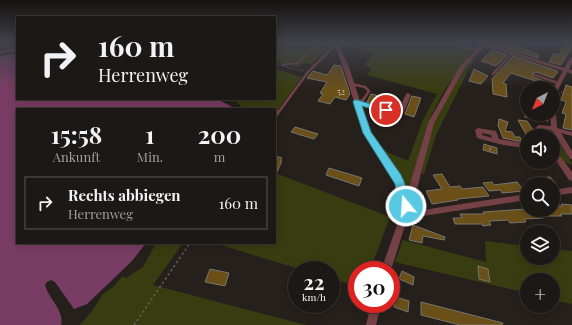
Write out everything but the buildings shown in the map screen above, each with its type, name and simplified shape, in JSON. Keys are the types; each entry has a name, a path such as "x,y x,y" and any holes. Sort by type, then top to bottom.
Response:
{"street":[{"path":"344,58 349,67 352,84 367,133 397,177 400,184 401,203 405,209 423,213 520,198"},
{"path":"389,261 418,173 431,123 456,77 471,58"},
{"path":"536,58 568,67 572,72"},
{"path":"559,81 568,67"},
{"path":"357,102 400,114 408,95"},
{"path":"540,129 539,127 555,129 554,121"},
{"path":"560,130 572,134"},
{"path":"560,137 572,157"},
{"path":"496,141 520,146"},
{"path":"560,158 570,169 572,178"},
{"path":"560,192 572,190"},
{"path":"371,325 374,313"}],"lane":[{"path":"276,116 308,72 322,58"},
{"path":"493,74 507,58"},
{"path":"535,75 552,81"},
{"path":"352,84 365,87 369,91 363,100 357,102"}],"path":[{"path":"276,64 308,72"},
{"path":"502,64 520,71"},
{"path":"560,93 572,96"},
{"path":"134,325 189,244"}],"green space":[{"path":"276,58 318,58 312,64 303,63 298,67 276,62"},
{"path":"369,58 468,58 447,86 429,122 405,202 403,194 368,132 387,152 408,161 423,120 437,94 367,75 372,68 364,66"},
{"path":"471,59 474,61 465,72 467,73 436,135 424,174 422,174 424,158 432,128 438,113 453,85"},
{"path":"276,69 302,77 276,113 276,108 242,108 235,100 276,100"},
{"path":"560,143 572,164 563,161 560,157"},
{"path":"276,173 390,217 373,261 348,261 348,284 340,281 340,261 288,261 288,265 217,244 276,244"},
{"path":"403,240 486,262 485,241 520,245 520,265 560,265 560,250 572,251 572,304 560,301 560,273 520,273 520,291 395,261"},
{"path":"155,244 182,244 153,285 306,325 80,325 92,311 103,294 113,287 123,276 126,278 143,267"}],"shaded area":[{"path":"0,58 16,58 16,100 219,100 234,108 16,108 16,244 145,244 132,261 87,304 74,309 55,282 51,280 47,282 45,285 47,290 61,315 61,325 0,325"}],"waterway":[{"path":"282,65 298,63 303,58"}],"route":[{"path":"386,110 357,102 364,128 397,177 400,184 401,203 406,206"}]}
